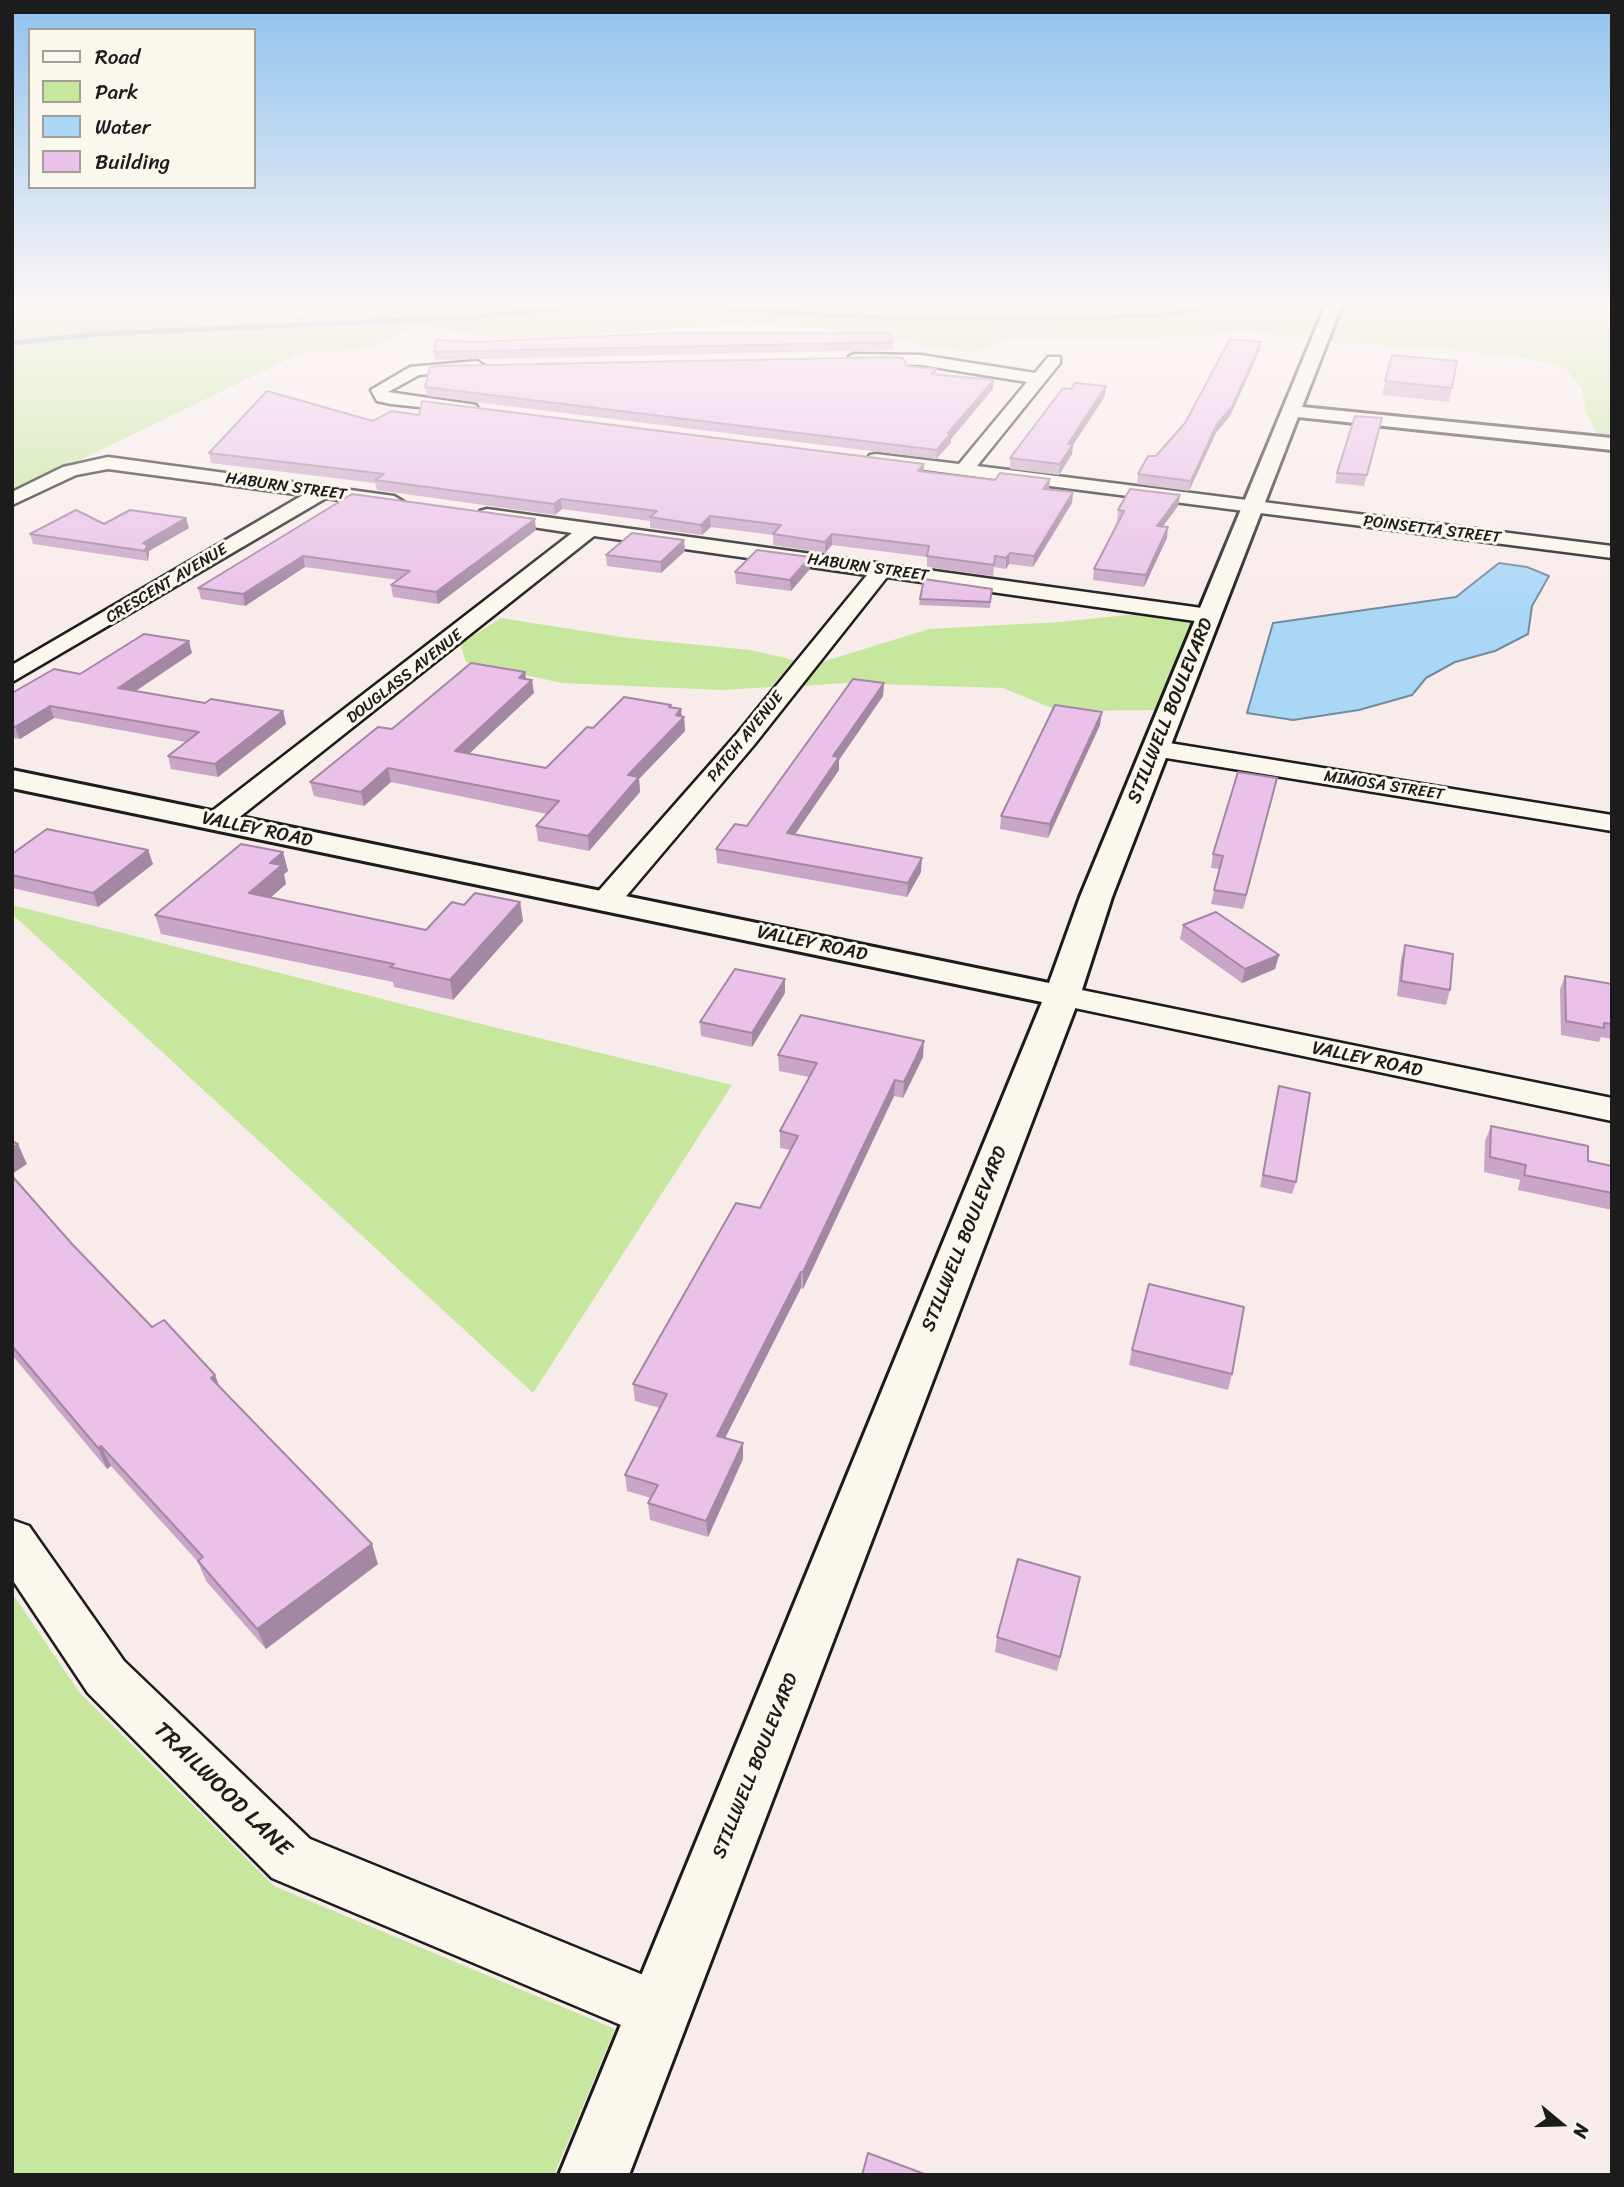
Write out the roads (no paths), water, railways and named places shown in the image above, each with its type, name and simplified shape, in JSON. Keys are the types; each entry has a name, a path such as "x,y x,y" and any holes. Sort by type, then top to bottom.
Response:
{"street":[{"path":"424,404 494,412"},
{"path":"964,470 1018,404"},
{"name":"STILLWELL BOULEVARD","path":"594,2175 1062,996 1096,897 1294,404"},
{"path":"1291,411 1612,444"},
{"name":"POINSETTA STREET","path":"853,456 1612,552"},
{"name":"HABURN STREET","path":"12,499 70,471 94,464 121,463 414,505"},
{"name":"CRESCENT AVENUE","path":"12,675 321,493"},
{"name":"HABURN STREET","path":"468,512 1209,616"},
{"name":"DOUGLASS AVENUE","path":"217,821 590,529"},
{"name":"PATCH AVENUE","path":"606,901 648,856 882,570"},
{"name":"MIMOSA STREET","path":"1157,749 1612,823"},
{"name":"VALLEY ROAD","path":"12,779 1612,1110"},
{"name":"TRAILWOOD LANE","path":"12,1540 106,1677 291,1859 659,2011"}],"water":[{"path":"1499,563 1527,567 1549,576 1532,606 1528,634 1495,651 1455,662 1426,678 1412,695 1359,710 1293,720 1247,713 1273,623 1456,597"}]}
